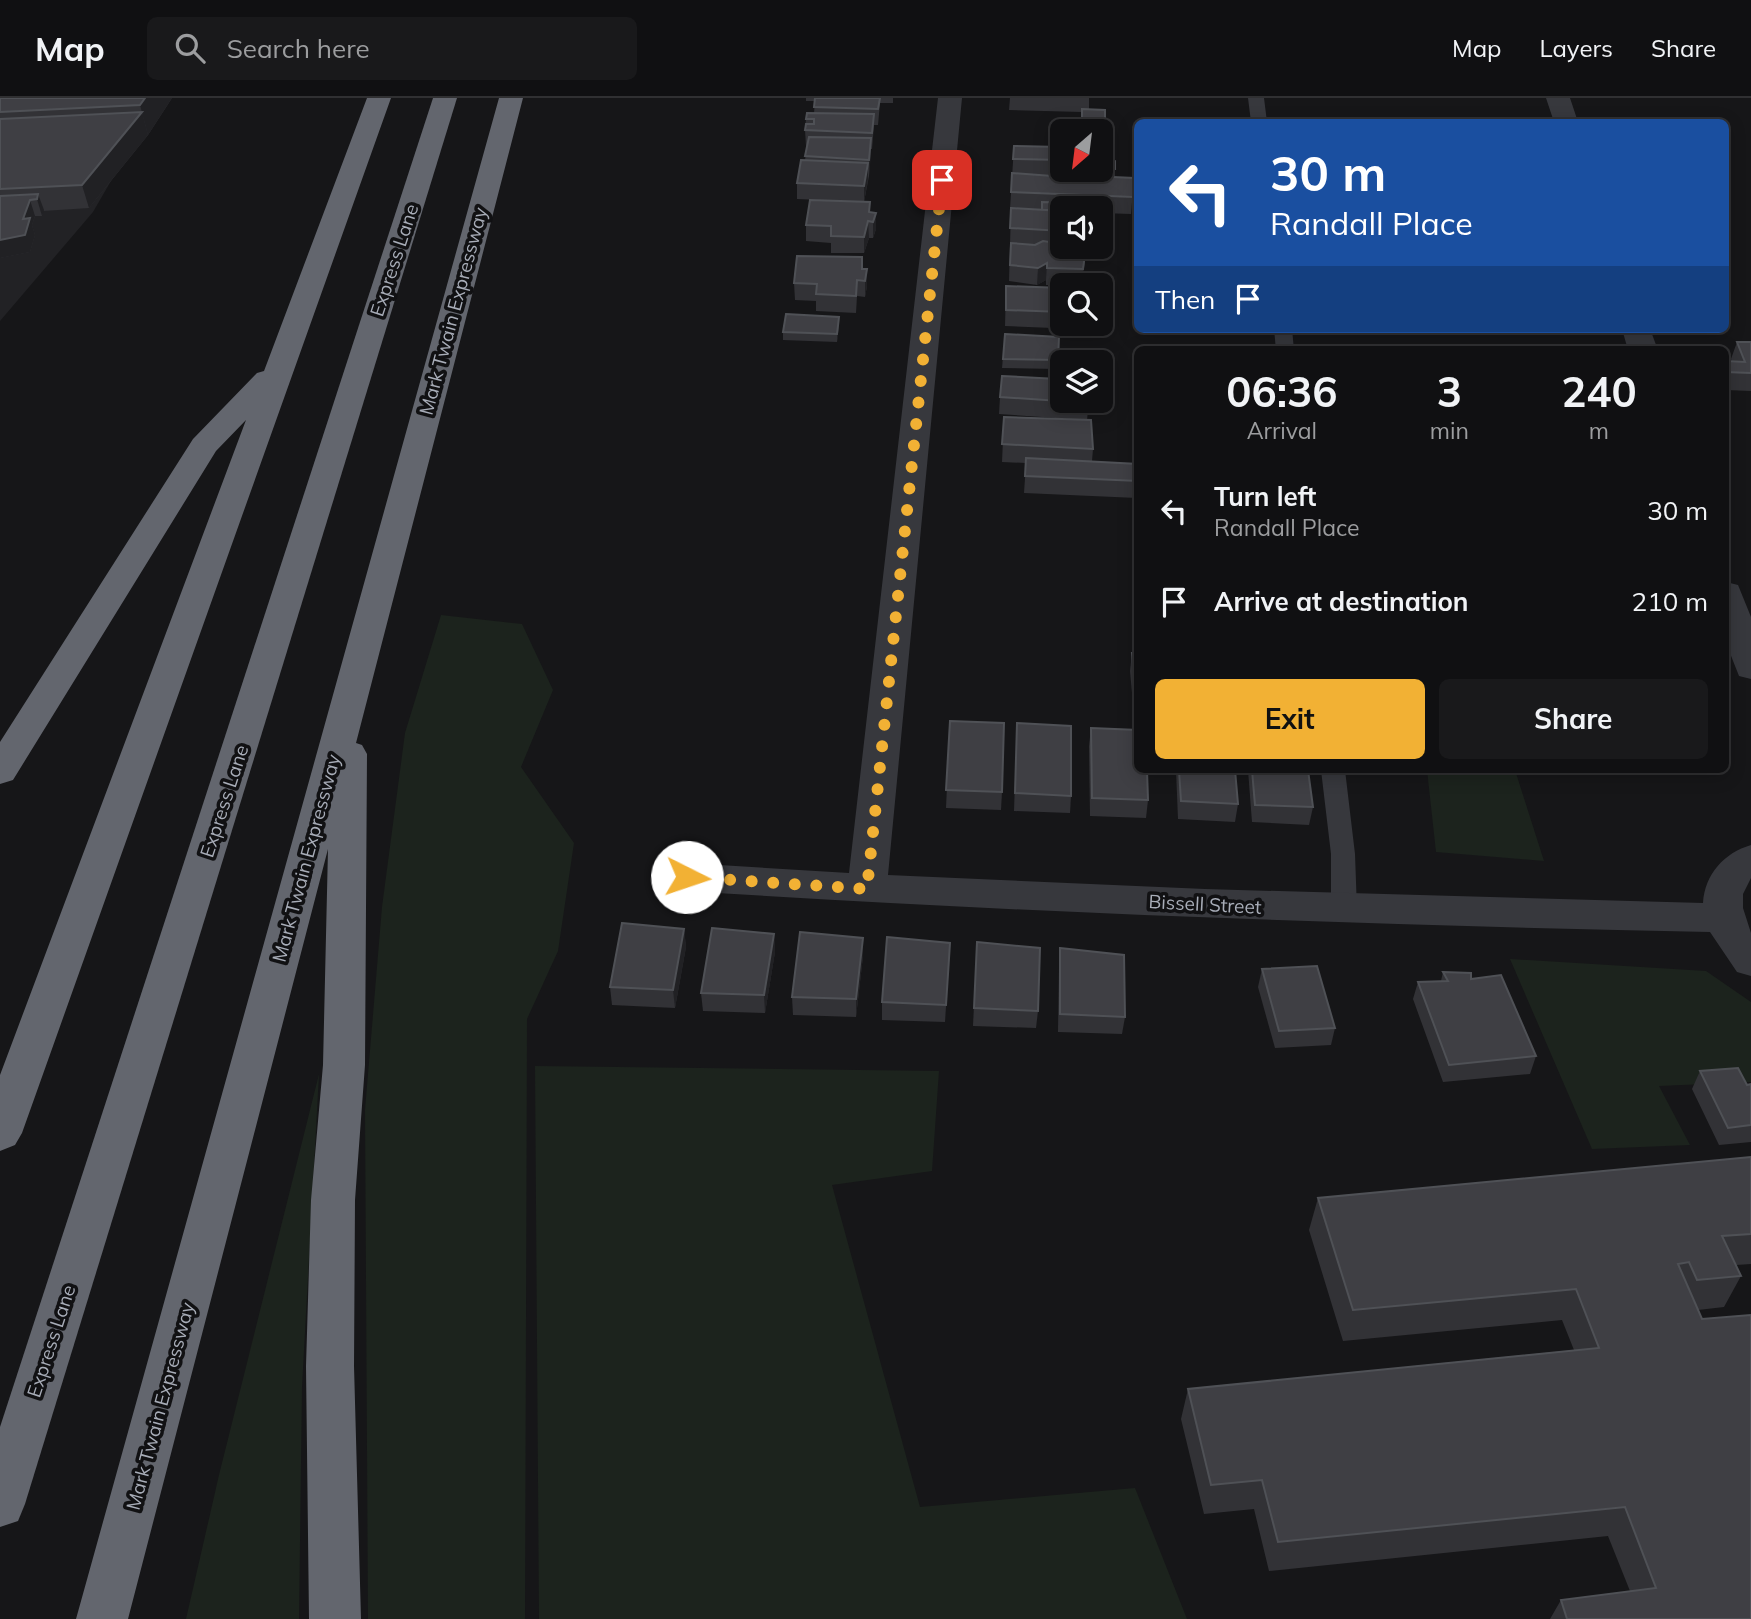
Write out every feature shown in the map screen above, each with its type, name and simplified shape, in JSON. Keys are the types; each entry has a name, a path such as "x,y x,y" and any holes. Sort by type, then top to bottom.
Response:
{"highway":[{"path":"0,1133 379,98"},
{"name":"Express Lane","path":"0,1504 445,98"},
{"name":"Mark Twain Expressway","path":"102,1619 511,98"},
{"path":"0,771 204,446 279,368"},
{"path":"335,1619 330,1366 334,1200 344,1065 350,696"}],"street":[{"path":"867,889 950,98"},
{"path":"1558,98 1565,119"},
{"path":"1729,602 1751,668"},
{"path":"1751,859 1741,864 1725,883 1723,918 1738,949 1751,961"},
{"name":"Bissell Street","path":"687,877 867,889 1344,910 1723,918"}],"lane":[{"path":"1256,98 1259,119"},
{"path":"1333,773 1343,854 1344,910"}],"shaded area":[{"path":"0,98 159,98 93,212 0,321"},
{"path":"441,615 522,624 553,690 521,767 574,843 558,951 527,1019 525,1619 368,1619 365,1110 382,907 405,733"},
{"path":"1427,773 1516,773 1544,861 1436,852"},
{"path":"1510,959 1706,971 1751,1002 1751,1082 1659,1086 1690,1145 1592,1149"},
{"path":"535,1066 939,1071 932,1171 832,1185 920,1507 1135,1488 1187,1619 539,1619"},
{"path":"319,1074 302,1387 299,1619 186,1619 219,1475"}],"building":[{"path":"0,98 145,98 140,105 0,112"},
{"path":"815,98 880,98 878,109 814,107"},
{"path":"1082,109 1105,110 1105,119 1082,119"},
{"path":"142,112 82,185 0,189 0,119"},
{"path":"807,113 874,114 872,133 805,130 806,124 814,124 814,119 806,119"},
{"path":"809,137 871,138 869,160 805,156"},
{"path":"1014,146 1050,147 1050,160 1013,159"},
{"path":"801,160 868,163 864,186 797,183"},
{"path":"1012,173 1050,176 1050,182 1113,182 1113,177 1134,178 1133,197 1011,192"},
{"path":"38,194 37,199 30,200 23,219 30,218 25,235 0,240 0,196"},
{"path":"810,200 870,202 869,212 876,213 873,222 868,221 864,237 831,236 831,226 806,225"},
{"path":"1042,202 1050,202 1050,210 1042,210"},
{"path":"1011,208 1050,210 1050,230 1010,228"},
{"path":"1043,241 1050,242 1050,259 1084,259 1083,269 1047,268 1047,263 1038,268 1010,265 1011,243 1035,245"},
{"path":"797,256 862,257 862,269 867,269 865,281 857,280 856,296 816,294 817,284 794,283"},
{"path":"1006,286 1050,288 1050,312 1006,310"},
{"path":"786,314 839,317 837,334 783,332"},
{"path":"1005,334 1059,337 1058,350 1050,350 1050,360 1003,359"},
{"path":"1737,342 1751,342 1751,373 1729,372 1729,361 1745,362"},
{"path":"1002,376 1050,379 1050,400 1000,397"},
{"path":"1004,417 1091,420 1093,449 1002,444"},
{"path":"1026,458 1134,464 1134,481 1025,476"},
{"path":"950,721 1004,723 1002,792 946,790"},
{"path":"1017,723 1071,726 1071,796 1015,793"},
{"path":"1091,728 1134,730 1134,773 1147,773 1148,800 1092,798"},
{"path":"1179,773 1235,773 1238,804 1181,801"},
{"path":"1252,773 1308,773 1313,807 1255,805"},
{"path":"622,923 684,929 673,990 610,987"},
{"path":"712,928 774,934 764,995 701,993"},
{"path":"800,932 863,938 856,999 792,997"},
{"path":"887,937 950,943 946,1005 882,1002"},
{"path":"977,942 1040,948 1038,1011 974,1008"},
{"path":"1060,948 1124,955 1125,1017 1060,1014"},
{"path":"1317,966 1335,1028 1279,1031 1262,969"},
{"path":"1443,972 1471,973 1471,979 1501,975 1536,1056 1449,1065 1418,982 1448,981"},
{"path":"1738,1068 1747,1085 1751,1084 1751,1125 1728,1128 1700,1071"},
{"path":"1751,1157 1751,1234 1722,1236 1741,1276 1697,1280 1689,1262 1678,1264 1702,1319 1751,1315 1751,1619 1567,1619 1561,1600 1656,1588 1625,1507 1278,1542 1262,1480 1211,1485 1188,1389 1599,1348 1576,1289 1353,1310 1318,1198"}],"route":[{"path":"687,877 867,889 942,180"}]}
